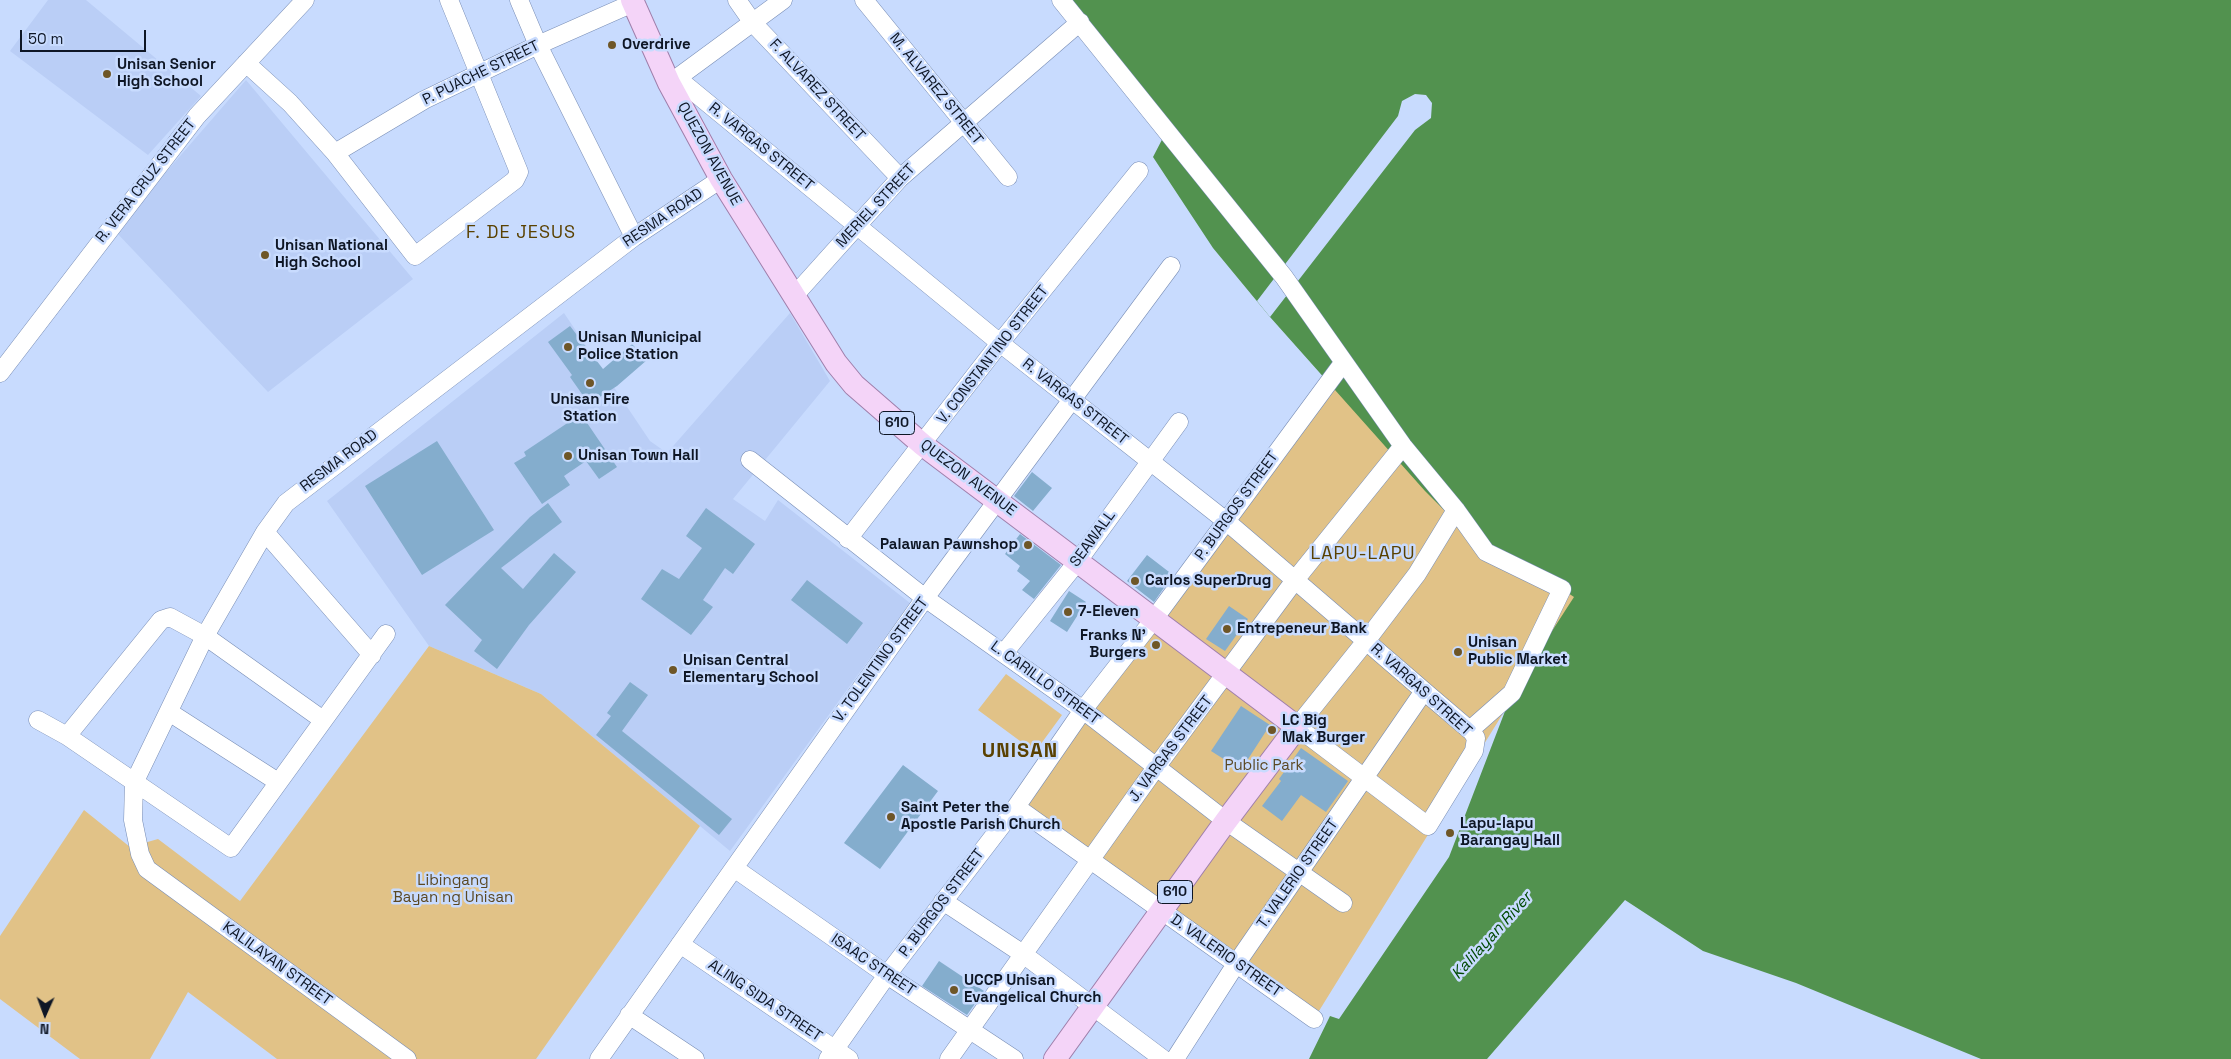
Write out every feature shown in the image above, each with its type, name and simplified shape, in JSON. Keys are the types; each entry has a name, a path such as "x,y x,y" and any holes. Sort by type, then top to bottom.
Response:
{"main road":[{"name":"QUEZON AVENUE","path":"632,1 721,179 844,375 922,445 1297,727"},
{"name":"610","path":"1054,1059 1226,821 1297,727"}],"street":[{"name":"R. VERA CRUZ STREET","path":"0,373 181,135 305,0"},
{"path":"246,63 290,103 335,153 415,256 518,176 518,167 449,0"},
{"path":"519,0 538,45 634,237"},
{"name":"F. ALVAREZ STREET","path":"737,0 753,23 900,178"},
{"path":"673,80 783,0"},
{"name":"M. ALVAREZ STREET","path":"864,0 1008,178"},
{"path":"1061,0 1284,277 1402,446 1456,510 1486,552 1562,588 1512,693 1473,734 1474,751 1428,826 1297,727 1417,574 1456,510"},
{"name":"P. PUACHE STREET","path":"335,153 405,110 632,1"},
{"name":"MERIEL STREET","path":"794,296 900,178 1080,22"},
{"name":"R. VARGAS STREET","path":"673,80 856,225 1072,401 1226,521 1473,734"},
{"name":"V. CONSTANTINO STREET","path":"848,539 1000,343 1139,171"},
{"name":"RESMA ROAD","path":"147,869 140,854 133,820 134,783 205,636 265,532 286,503 634,237 721,179"},
{"name":"V. TOLENTINO STREET","path":"599,1059 925,598 1171,266"},
{"name":"P. BURGOS STREET","path":"831,1054 942,901 1016,807 1083,710 1154,619 1343,363"},
{"name":"SEAWALL","path":"1004,653 1078,561 1179,422"},
{"name":"J. VARGAS STREET","path":"950,1059 1157,766 1227,675 1295,580 1402,446"},
{"name":"L. CARILLO STREET","path":"750,460 925,598 1083,710 1226,821 1343,903"},
{"path":"265,532 372,655"},
{"path":"67,736 161,620 170,617 205,636 323,720"},
{"path":"38,720 67,736 231,848 386,634"},
{"name":"T. VALERIO STREET","path":"1175,1059 1236,964 1424,691"},
{"path":"169,712 278,782"},
{"name":"D. VALERIO STREET","path":"1016,807 1314,1019"},
{"name":"ISAAC STREET","path":"734,868 887,975 1014,1059"},
{"name":"KALILAYAN STREET","path":"147,869 407,1059"},
{"path":"942,901 1023,954 1163,1059"},
{"name":"ALING SIDA STREET","path":"680,944 831,1054 849,1059"},
{"path":"629,1015 695,1059"}],"shaded area":[{"name":"Unisan Senior High School","path":"48,0 86,0 201,96 148,155 10,51"},
{"name":"Unisan National High School","path":"246,80 413,279 268,392 115,231"},
{"path":"564,313 650,441 667,453 790,313 830,381 733,499 765,521 778,500 910,603 730,851 541,694 429,646 327,501"}],"green space":[{"name":"Public Park","path":"1343,363 1575,597 1314,1019 1016,807"},
{"name":"Libingang Bayan ng Unisan","path":"429,646 541,694 700,826 536,1059 277,1059 188,992 150,1059 80,1059 0,999 0,936 84,810 130,847 158,839 240,901"},
{"path":"1006,674 1062,715 1035,752 978,710"}],"water":[{"name":"Kalilayan River","path":"1062,0 2231,0 2231,1059 1981,1059 1796,983 1703,951 1625,900 1487,1059 1309,1059 1330,1016 1339,1019 1449,857 1512,693 1574,597 1562,589 1486,552 1425,491 1270,317 1213,248 1153,157 1167,130"}],"pier":[{"path":"1415,94 1426,95 1432,103 1431,118 1415,130 1270,317 1257,301 1398,116 1402,101"}],"building":[{"path":"570,326 603,369 632,344 647,360 617,386 589,404 570,377 572,375 548,342"},
{"name":"Unisan Town Hall","path":"581,414 617,467 599,479 586,461 564,476 570,485 542,504 514,463 526,456 524,452"},
{"path":"437,441 494,530 422,575 365,486"},
{"path":"1032,472 1052,488 1033,511 1014,496"},
{"path":"548,503 562,522 501,568 523,589 554,553 576,572 529,625 497,669 474,651 482,640 445,605 530,517"},
{"path":"706,508 755,544 733,574 725,568 703,600 713,607 691,635 641,599 662,569 679,579 702,548 686,536"},
{"path":"1020,534 1061,565 1034,599 1022,590 1030,581 1017,571 1020,566 1005,554"},
{"path":"1147,555 1173,575 1154,602 1127,581"},
{"path":"807,580 863,623 847,644 791,600"},
{"name":"7-Eleven","path":"1069,591 1086,602 1067,632 1050,621"},
{"name":"Entrepeneur Bank","path":"1229,606 1248,619 1225,651 1206,639"},
{"path":"630,682 648,695 622,731 732,819 719,835 596,735 611,716 607,713"},
{"path":"1241,706 1270,725 1241,770 1211,751"},
{"path":"1301,748 1348,781 1326,812 1301,795 1282,821 1262,806 1281,781 1279,779"},
{"name":"Saint Peter the Apostle Parish Church","path":"903,765 938,791 880,869 844,843"},
{"name":"UCCP Unisan Evangelical Church","path":"939,961 984,991 967,1015 922,986"}],"place":[{"name":"Overdrive","path":"612,45"},
{"name":"Unisan Senior High School","path":"107,74"},
{"name":"Unisan National High School","path":"265,255"},
{"name":"Unisan Municipal Police Station","path":"568,347"},
{"name":"Unisan Fire Station","path":"590,383"},
{"name":"Unisan Town Hall","path":"568,456"},
{"name":"Palawan Pawnshop","path":"1028,545"},
{"name":"Carlos SuperDrug","path":"1135,581"},
{"name":"7-Eleven","path":"1068,612"},
{"name":"Entrepeneur Bank","path":"1227,629"},
{"name":"Franks N' Burgers","path":"1156,645"},
{"name":"Unisan Public Market","path":"1458,652"},
{"name":"Unisan Central Elementary School","path":"673,670"},
{"name":"LC Big Mak Burger","path":"1272,730"},
{"name":"Saint Peter the Apostle Parish Church","path":"891,817"},
{"name":"Lapu-lapu Barangay Hall","path":"1450,833"},
{"name":"UCCP Unisan Evangelical Church","path":"954,990"}],"district":[{"name":"F. DE JESUS","path":"521,233"},
{"name":"LAPU-LAPU","path":"1363,554"},
{"name":"UNISAN","path":"1020,752"}]}
